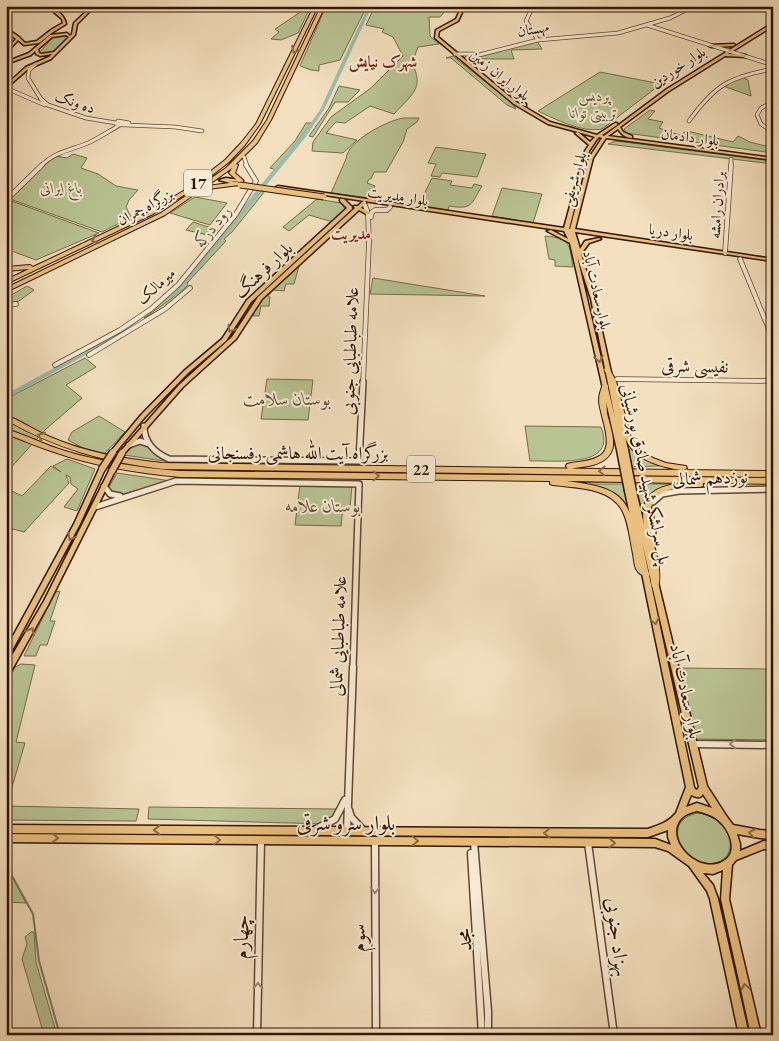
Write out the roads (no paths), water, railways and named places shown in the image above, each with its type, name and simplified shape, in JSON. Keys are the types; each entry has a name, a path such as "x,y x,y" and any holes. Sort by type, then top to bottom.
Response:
{"highway":[{"name":"بزرگراه چمران","path":"6,282 151,213 195,186 227,161 258,124 316,6"},
{"name":"بزرگراه چمران","path":"6,290 158,217 228,169 255,142 269,120 324,6"},
{"path":"239,183 231,170 254,146 255,142"},
{"path":"197,192 219,184 239,183"},
{"path":"6,269 22,269 54,259"},
{"path":"6,296 66,261"},
{"path":"608,369 628,438 639,453 649,460 662,465 714,473"},
{"path":"526,470 587,464 600,460 608,453 611,442 602,394 605,386"},
{"name":"بزرگراه آیت الله هاشمی رفسنجانی","path":"8,417 41,436 72,447 124,460 179,468 526,470 773,474"},
{"name":"بزرگراه آیت الله هاشمی رفسنجانی","path":"6,429 67,454 126,468 180,474 773,481"},
{"path":"514,478 587,486 614,496 627,509 640,569 646,574"},
{"path":"655,585 657,572 645,510 649,499 657,492 668,488 727,480"}],"main road":[{"path":"6,62 37,50 67,21 48,6"},
{"path":"60,29 72,23 92,6"},
{"path":"6,88 23,72 55,56 75,38 78,34 75,24 92,6"},
{"name":"بلوار ایران زمین","path":"465,6 457,20 437,31 435,34 437,38 455,54 471,61 521,102 540,114 566,125 603,135"},
{"name":"بلوار ایران زمین","path":"465,6 460,20 439,33 463,56 525,110 549,122 569,129 603,135"},
{"path":"6,29 24,44 38,42 52,30 65,23 64,19 58,14"},
{"name":"بلوار خوردین","path":"735,46 773,19"},
{"name":"بلوار خوردین","path":"603,135 667,86 773,24"},
{"path":"50,58 71,38 76,30"},
{"path":"51,36 64,33 70,35 71,38"},
{"path":"6,52 18,38"},
{"path":"711,46 735,46 736,51 744,56"},
{"path":"711,46 720,55 744,56"},
{"path":"37,50 40,55 57,51"},
{"name":"بلوار خوردین","path":"603,135 618,127 720,55"},
{"path":"6,62 22,64 23,72"},
{"path":"618,127 624,134 631,137"},
{"path":"569,129 583,137 591,145"},
{"name":"بلوار دادمان","path":"603,135 631,137 773,157"},
{"name":"بلوار دادمان","path":"603,135 620,139 711,149"},
{"name":"بلوار شریفی","path":"570,232 576,217 579,190 591,145 603,135"},
{"name":"بلوار شریفی","path":"570,232 569,219 591,158 603,135"},
{"path":"598,145 620,139"},
{"name":"بلوار مدیریت","path":"225,180 342,200 448,214"},
{"name":"بلوار مدیریت","path":"239,183 330,194 570,232"},
{"path":"342,200 350,208 364,209 368,213"},
{"name":"بلوار فرهنگ","path":"122,454 144,426 181,386 232,340 260,298 364,203"},
{"name":"بلوار فرهنگ","path":"9,646 73,532 102,469 112,452 186,372 224,340 249,301 350,208"},
{"path":"576,217 581,228 591,234"},
{"path":"550,229 569,219"},
{"path":"550,229 572,243"},
{"name":"بلوار دریا","path":"570,232 599,239 616,239 773,260"},
{"name":"بلوار دریا","path":"570,232 773,264"},
{"name":"بلوار سعادت آباد","path":"570,232 605,386"},
{"name":"بلوار سعادت آباد","path":"570,232 580,252 608,369"},
{"path":"580,252 586,244 599,239"},
{"path":"582,286 589,286"},
{"name":"پل سرلشکر شهید صادق پورشیانی","path":"608,369 622,450"},
{"name":"پل سرلشکر شهید صادق پورشیانی","path":"605,386 655,585"},
{"path":"6,673 51,594 102,490 122,454"},
{"name":"پل سرلشکر شهید صادق پورشیانی","path":"631,491 646,574"},
{"name":"بلوار سعادت آباد","path":"646,574 690,787"},
{"name":"بلوار سعادت آباد","path":"655,585 703,787 723,818"},
{"path":"9,646 16,657"},
{"path":"6,656 9,646"},
{"path":"690,787 692,792 696,794 701,793 703,787"},
{"path":"690,787 671,828 672,838 682,856 691,864 710,888 744,1035"},
{"path":"677,817 687,809 707,809 723,818 732,829 736,838 736,848 731,860 725,899 756,1035"},
{"name":"بلوار سرو شرقی","path":"6,829 648,833 666,827 677,817"},
{"path":"732,829 760,834 773,834"},
{"path":"346,841 347,831"},
{"name":"بلوار سرو شرقی","path":"6,838 655,843 670,848 682,856"},
{"path":"691,864 711,870 720,868 731,860 764,845 773,845"}],"street":[{"path":"533,6 526,20 528,28 538,39"},
{"path":"463,56 475,55 538,39 619,32 645,25 692,6"},
{"path":"645,25 773,67"},
{"path":"463,56 475,55"},
{"path":"471,61 475,55"},
{"name":"ده ونک","path":"36,64 29,70 28,78 41,99 48,106 86,118 118,124 122,121 202,131"},
{"path":"689,121 715,89 724,83 744,74 773,67"},
{"path":"6,88 48,106"},
{"path":"773,102 761,108 757,115 761,124 773,132"},
{"path":"6,200 46,160 66,149 91,142 118,124"},
{"name":"میرمالک","path":"55,364 105,339 168,295 232,218 256,181 246,165 244,156"},
{"name":"برادران رامشه","path":"725,253 731,159"},
{"name":"علامه طباطبایی جنوبی","path":"364,203 368,213 369,242"},
{"name":"علامه طباطبایی جنوبی","path":"152,446 160,455 173,460 360,461 369,242 372,212 378,209 386,210 390,207"},
{"path":"740,259 773,339"},
{"name":"میرمالک","path":"88,355 165,309 190,288"},
{"path":"6,305 16,304"},
{"name":"نفیسی شرقی","path":"617,379 773,381"},
{"path":"144,426 144,437 152,446"},
{"path":"126,447 140,441 152,446"},
{"name":"علامه طباطبایی شمالی","path":"123,496 176,481 359,484 347,831"},
{"name":"نوزدهم شمالی","path":"653,532 650,516 651,505 657,497 666,493 732,489 773,490"},
{"path":"102,490 110,494 123,496"},
{"path":"95,507 123,496"},
{"path":"693,744 773,745"},
{"name":"علامه طباطبایی شمالی","path":"309,831 329,825 336,820 342,810 347,790"},
{"name":"علامه طباطبایی شمالی","path":"347,790 351,817 364,831"},
{"name":"چهارم","path":"257,1035 261,840"},
{"name":"سوم","path":"375,841 376,1035"},
{"name":"مجد","path":"472,842 488,1035"},
{"name":"بهزاد جنوبی","path":"588,843 614,1035"},
{"name":"مجد","path":"480,943 482,1035"}],"waterway":[{"name":"رود درکه","path":"6,397 104,343 176,292 303,137 322,110 370,6"},
{"path":"6,865 33,914 39,961 60,1035"}],"district":[{"name":"شهرک نیایش","path":"383,61"},
{"name":"مدیریت","path":"351,233"}],"park label":[{"name":"پردیس تربیتی توانا","path":"594,104"},
{"name":"باغ ایرانی","path":"61,188"},
{"name":"بوستان سلامت","path":"287,399"},
{"name":"بوستان علامه","path":"323,506"}]}
